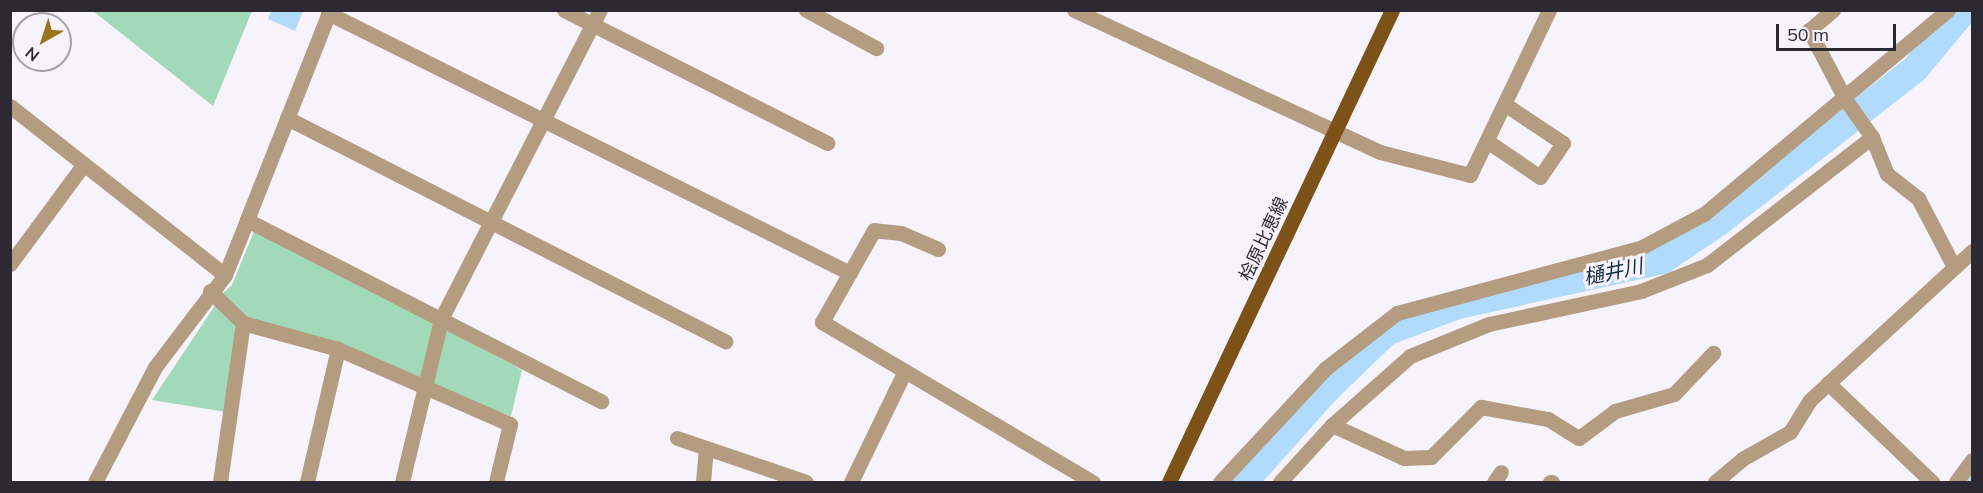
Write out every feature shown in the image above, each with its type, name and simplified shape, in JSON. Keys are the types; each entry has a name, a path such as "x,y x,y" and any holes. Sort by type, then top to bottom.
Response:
{"main road":[{"name":"桧原比恵線","path":"1169,483 1392,10"}],"street":[{"path":"564,10 827,142"},
{"path":"402,483 441,319 600,10"},
{"path":"806,10 876,48"},
{"path":"1074,10 1380,152 1470,175 1506,105 1549,10"},
{"path":"1833,10 1809,30 1847,103 1870,133 1887,174 1918,198 1954,267"},
{"path":"97,482 155,367 210,291 225,275 329,12 850,273"},
{"path":"1220,483 1326,368 1397,314 1640,248 1704,214 1847,103 1945,12"},
{"path":"1487,141 1540,177 1563,143 1506,105"},
{"path":"10,106 225,275"},
{"path":"287,118 493,220 725,341"},
{"path":"1280,483 1332,425 1410,356 1489,324 1641,291 1707,265 1870,133"},
{"path":"10,264 84,164"},
{"path":"247,220 601,401"},
{"path":"938,249 901,233 874,230 822,322 1093,483"},
{"path":"1715,483 1742,459 1790,432 1809,401 1972,252"},
{"path":"210,291 243,323 338,349 510,424 496,483"},
{"path":"220,483 243,323"},
{"path":"307,483 338,349"},
{"path":"1332,425 1404,458 1431,458 1481,407 1548,419 1579,438 1616,411 1674,394 1713,352"},
{"path":"851,483 905,371"},
{"path":"1828,383 1932,483"},
{"path":"677,438 806,483"},
{"path":"703,483 706,448"},
{"path":"1956,483 1972,460"}],"green space":[{"path":"93,11 252,11 213,106"},
{"path":"255,229 522,370 511,416 245,320 221,295 232,285"},
{"path":"216,304 238,325 226,412 152,400"}],"water":[{"path":"271,10 303,11 295,31 268,19"}],"waterway":[{"name":"樋井川","path":"1244,482 1327,389 1386,332 1458,305 1662,260 1716,224 1914,70 1964,10"},
{"path":"1966,482 1972,475"}]}
